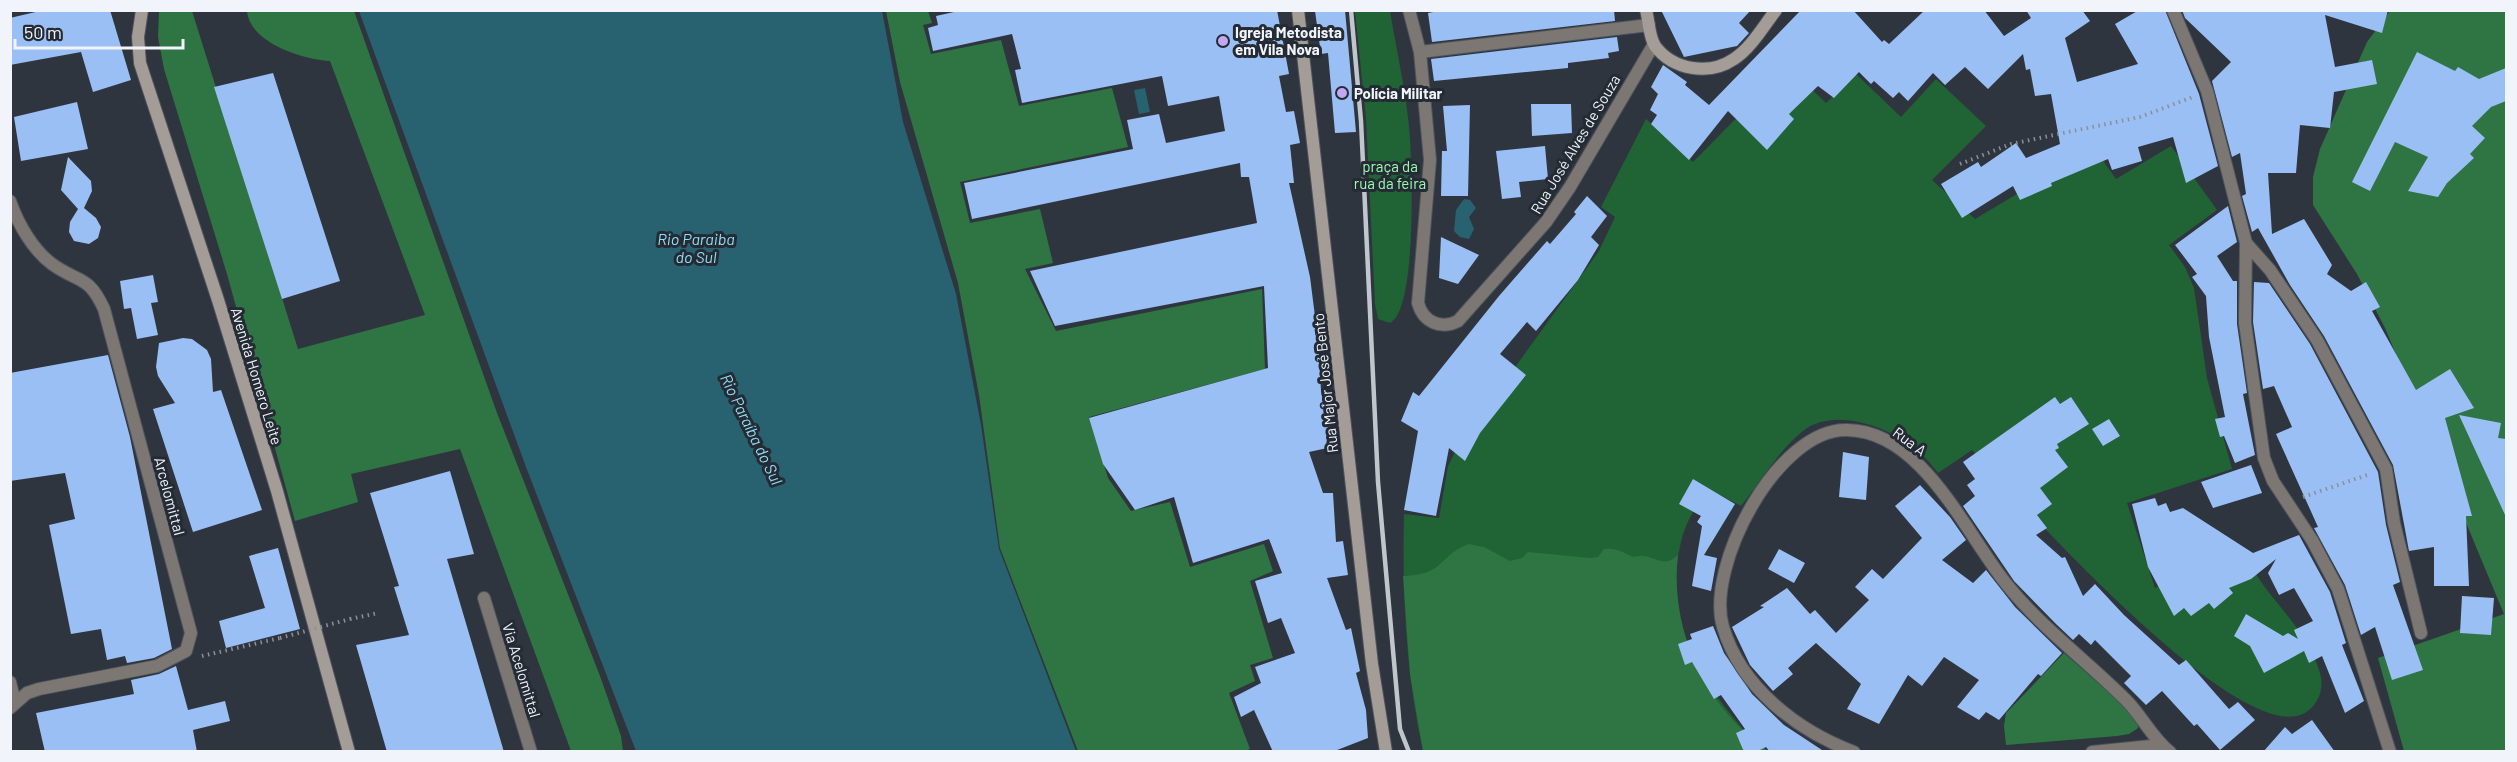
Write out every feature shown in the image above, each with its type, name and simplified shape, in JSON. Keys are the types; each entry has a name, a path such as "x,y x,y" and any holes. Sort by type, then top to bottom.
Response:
{"street":[{"name":"Avenida Homero Leite","path":"142,10 138,37 140,63 215,289 277,491 349,752"},
{"name":"Rua Major José Bento","path":"1298,10 1372,664 1386,752"},
{"name":"Rua José Alves de Souza","path":"1409,10 1420,52 1430,160 1419,307 1428,320 1443,325 1458,321 1546,222 1570,187 1654,44"},
{"path":"1646,10 1654,44 1679,65 1696,69 1720,66 1739,55 1776,10"},
{"path":"2173,10 2207,91 2246,243 2245,323 2251,384 2264,458 2286,503 2312,540 2338,589 2390,752"},
{"path":"1420,52 1649,25"},
{"name":"Arcelomittal","path":"10,201 36,247 55,266 90,285 104,309 191,633 186,651 157,666 39,689 27,693 13,705"},
{"path":"2246,243 2270,270 2317,340 2386,469 2394,523 2421,633"},
{"name":"Rua A","path":"1854,752 1816,736 1766,696 1745,670 1728,640 1721,612 1724,571 1732,546 1741,526 1772,477 1806,442 1816,436 1840,430 1862,431 1892,443 1922,468 2008,587 2127,701 2165,748"},
{"name":"Via Acelomittal","path":"484,598 531,752"},
{"path":"10,682 13,705"},
{"name":"Rua A","path":"2092,752 2165,748"}],"path":[{"path":"1960,164 2011,144 2140,117 2207,91"},
{"path":"2286,503 2386,469"},
{"path":"191,658 378,613"}],"green space":[{"path":"159,11 192,11 298,349 425,315 330,61 292,53 267,40 250,22 247,11 354,11 497,413 600,676 621,736 623,751 571,751 460,449 351,474 358,502 295,521 227,274 164,69 158,37"},
{"path":"886,11 928,11 932,23 923,25 931,54 1001,40 1019,106 1112,88 1128,147 960,182 970,223 1040,209 1053,263 1025,269 1056,331 1262,289 1265,369 1089,417 1108,478 1131,511 1170,502 1190,567 1264,544 1273,571 1250,581 1273,658 1250,665 1255,681 1229,693 1250,749 1241,752 1078,751 1000,548 979,395 958,283 900,82"},
{"name":"praça da rua da feira","path":"1355,11 1390,11 1409,122 1412,206 1409,267 1399,313 1390,323 1378,319 1375,304 1366,118"},
{"path":"2390,11 2506,11 2506,751 2404,751 2378,658 2504,614 2385,328 2357,274 2313,205 2313,177 2320,149 2367,42"},
{"path":"1788,66 1826,103 1856,74 1901,117 1936,79 1986,126 1932,180 1975,219 2094,148 2116,179 2171,146 2217,210 2169,245 2185,267 2194,288 2207,378 2232,469 2127,503 2155,588 2240,546 2261,581 2303,637 2316,660 2321,688 2316,702 2309,710 2279,716 2237,698 2187,662 2133,616 2081,565 1972,450 1938,473 1916,449 1888,432 1859,422 1829,420 1815,424 1794,439 1741,506 1707,488 1688,521 1681,542 1676,571 1677,599 1690,650 1717,697 1753,740 1423,751 1417,722 1406,633 1404,514 1439,518 1448,466 1458,446 1599,251 1615,217 1601,207 1646,119 1693,162"},
{"path":"1469,544 1484,547 1510,561 1522,558 1528,552 1598,557 1604,549 1618,550 1632,557 1644,556 1662,561 1669,561 1678,555 1677,583 1680,611 1686,639 1696,665 1710,690 1727,713 1768,751 1423,751 1410,674 1403,576 1427,572 1459,548"},
{"path":"2064,653 2137,717 2138,728 2129,734 2117,736 2006,745 2004,726 2006,713"}],"water":[{"name":"Rio Paraiba do Sul","path":"359,11 882,11 903,122 956,294 981,425 999,549 1076,751 636,751 526,467"},
{"path":"1145,88 1150,112 1139,114 1134,90"},
{"path":"1464,199 1470,200 1476,208 1469,217 1474,229 1469,239 1460,237 1454,231 1456,210"}],"building":[{"path":"44,10 110,10 131,80 93,92 81,52 10,65 10,18"},
{"path":"963,10 1277,10 1289,74 1279,76 1286,112 1294,111 1300,143 1290,145 1294,183 1289,183 1310,277 1318,340 1321,391 1325,413 1329,412 1332,447 1309,452 1323,493 1333,493 1336,542 1343,541 1348,575 1327,578 1346,630 1351,628 1360,671 1356,673 1366,710 1368,738 1332,752 1273,752 1254,710 1241,717 1234,697 1261,683 1255,667 1295,653 1281,618 1268,623 1255,581 1282,573 1269,539 1193,563 1174,497 1135,510 1103,464 1089,418 1268,368 1264,286 1055,326 1030,271 1257,223 1249,177 1241,177 1240,163 972,219 964,183 1133,149 1127,120 1159,114 1166,143 1225,131 1219,96 1168,106 1162,76 1022,103 1015,70 1021,69 1012,34 933,51 928,28 938,25 936,16"},
{"name":"Polícia Militar","path":"1345,10 1356,132 1335,133 1328,53 1321,54 1315,11"},
{"path":"1444,10 1614,10 1615,21 1432,42 1428,13"},
{"path":"1661,10 1751,10 1739,23 1749,33 1737,46 1684,57"},
{"path":"1801,10 1853,10 1882,42 1884,40 1889,44 1925,10 1984,10 2004,36 2031,18 2026,10 2082,10 2090,21 2065,38 2077,82 2138,64 2115,24 2139,10 2165,10 2199,94 2218,166 2186,183 2173,137 2138,147 2142,161 2112,170 2108,159 2051,183 2052,186 2020,200 2013,186 1962,218 1941,184 1978,162 1981,167 2016,143 2026,158 2060,144 2051,94 2035,96 2030,69 2026,70 2023,54 1988,89 1965,67 1945,85 1933,73 1908,101 1899,92 1893,98 1874,81 1871,84 1859,72 1834,98 1818,86 1789,114 1794,119 1767,150 1728,111 1689,160 1651,124 1657,115 1650,110 1658,94 1651,87 1663,65 1687,82 1685,85 1709,105"},
{"path":"2182,10 2388,10 2382,33 2325,15 2335,67 2372,60 2377,84 2334,92 2330,128 2300,125 2296,173 2268,173 2272,234 2304,219 2332,265 2327,274 2351,291 2366,282 2380,307 2372,311 2416,390 2450,369 2474,408 2445,418 2472,516 2466,516 2469,586 2434,586 2434,547 2409,551 2393,465 2324,336 2290,285 2258,228 2252,232 2242,196 2246,194 2240,153 2232,157 2212,81 2231,62 2185,18"},
{"path":"1617,37 1619,51 1608,53 1609,58 1568,63 1568,68 1434,81 1431,59"},
{"path":"2417,52 2455,71 2458,67 2479,79 2506,68 2506,101 2491,107 2472,126 2485,138 2470,154 2474,158 2447,183 2438,197 2408,191 2428,157 2395,142 2370,191 2352,182"},
{"path":"273,73 340,281 282,299 214,87"},
{"path":"77,102 88,149 21,161 14,117"},
{"path":"1531,104 1571,104 1572,133 1532,136"},
{"path":"1470,105 1468,196 1441,196 1442,151 1447,151 1443,106"},
{"path":"1545,146 1548,179 1519,182 1521,197 1502,199 1496,151"},
{"path":"68,157 91,181 92,191 84,208 96,218 101,227 98,238 89,244 74,241 69,232 70,222 78,209 61,190"},
{"path":"1587,196 1607,216 1591,237 1599,245 1578,280 1536,331 1527,322 1500,354 1526,375 1480,433 1465,461 1449,448 1436,516 1404,510 1418,431 1401,421 1413,392 1419,396 1499,296 1547,241 1550,244 1576,214 1574,212"},
{"path":"2228,206 2237,242 2217,256 2233,281 2237,281 2237,324 2247,393 2243,394 2255,455 2235,463 2224,436 2220,437 2215,419 2225,417 2209,337 2206,296 2192,277 2197,274 2175,245"},
{"path":"1441,237 1479,255 1458,284 1439,278"},
{"path":"153,275 158,302 151,303 158,335 137,339 131,308 124,309 120,281"},
{"path":"2254,282 2269,283 2310,344 2378,472 2386,525 2400,582 2393,585 2423,670 2392,680 2375,627 2361,635 2345,585 2314,528 2318,527 2276,434 2292,427 2274,386 2263,389 2253,322"},
{"path":"183,338 192,339 207,350 211,359 213,392 221,390 262,510 193,532 153,409 175,403 158,376 156,367 159,343"},
{"path":"108,355 130,437 172,649 154,658 127,663 125,656 107,660 101,629 71,634 49,525 75,519 65,473 10,481 10,373"},
{"path":"2055,397 2060,404 2071,397 2089,424 2057,444 2059,448 2055,450 2068,467 2040,488 2052,504 2037,515 2047,528 2036,535 2062,558 2065,557 2083,596 2095,584 2124,615 2179,665 2186,660 2229,709 2238,702 2255,720 2220,750 2197,724 2194,726 2162,691 2146,705 2124,683 2131,676 2095,640 2091,645 2079,634 2073,640 2056,624 2014,581 1963,506 1975,496 1967,485 1975,479 1963,462"},
{"path":"2459,415 2501,423 2498,438 2506,439 2506,517"},
{"path":"2109,419 2120,436 2103,446 2092,429"},
{"path":"1843,452 1869,457 1866,500 1839,497"},
{"path":"2251,465 2262,493 2213,508 2201,482"},
{"path":"450,471 474,554 447,559 504,752 387,752 356,645 409,635 394,587 399,586 370,493"},
{"path":"1693,479 1735,504 1704,555 1717,558 1711,591 1692,586 1702,526 1697,522 1701,516 1679,504"},
{"path":"1920,485 1950,517 1966,540 1942,560 1973,583 1986,570 2015,607 2062,653 2041,676 2038,674 1999,720 1986,712 1979,720 1957,707 1979,680 1944,657 1922,686 1908,675 1879,724 1847,709 1861,684 1816,643 1788,668 1793,674 1773,691 1750,665 1732,627 1764,607 1760,606 1787,588 1810,614 1815,610 1836,633 1869,600 1855,587 1872,569 1883,579 1922,538 1895,506"},
{"path":"2155,498 2158,506 2166,503 2170,512 2183,508 2253,553 2299,535 2330,592 2346,643 2342,645 2364,701 2345,713 2322,656 2309,663 2304,651 2264,673 2250,646 2234,636 2246,614 2283,636 2288,633 2298,639 2294,630 2313,621 2294,588 2279,595 2268,573 2276,559 2251,579 2229,588 2233,593 2214,609 2209,603 2191,616 2184,608 2174,616 2148,567 2132,504"},
{"path":"278,548 300,629 226,648 219,621 265,608 249,556"},
{"path":"1779,549 1805,563 1794,583 1768,569"},
{"path":"2462,596 2494,598 2491,635 2460,633"},
{"path":"1713,626 1724,653 1752,694 1784,725 1825,752 1770,752 1766,747 1756,752 1744,752 1736,733 1745,729 1721,695 1714,699 1692,662 1685,665 1678,644 1692,639 1690,634"},
{"path":"176,666 188,710 225,701 230,721 193,730 197,752 45,752 36,713 134,694 131,680 159,674"},
{"path":"2312,720 2335,752 2263,752 2285,727 2292,734"}],"railway":[{"path":"1351,10 1361,121 1378,482 1400,729 1409,752"}],"place":[{"name":"Igreja Metodista em Vila Nova","path":"1223,41"},
{"name":"Polícia Militar","path":"1342,93"}],"water label":[{"name":"Rio Paraíba do Sul","path":"752,429"}]}
